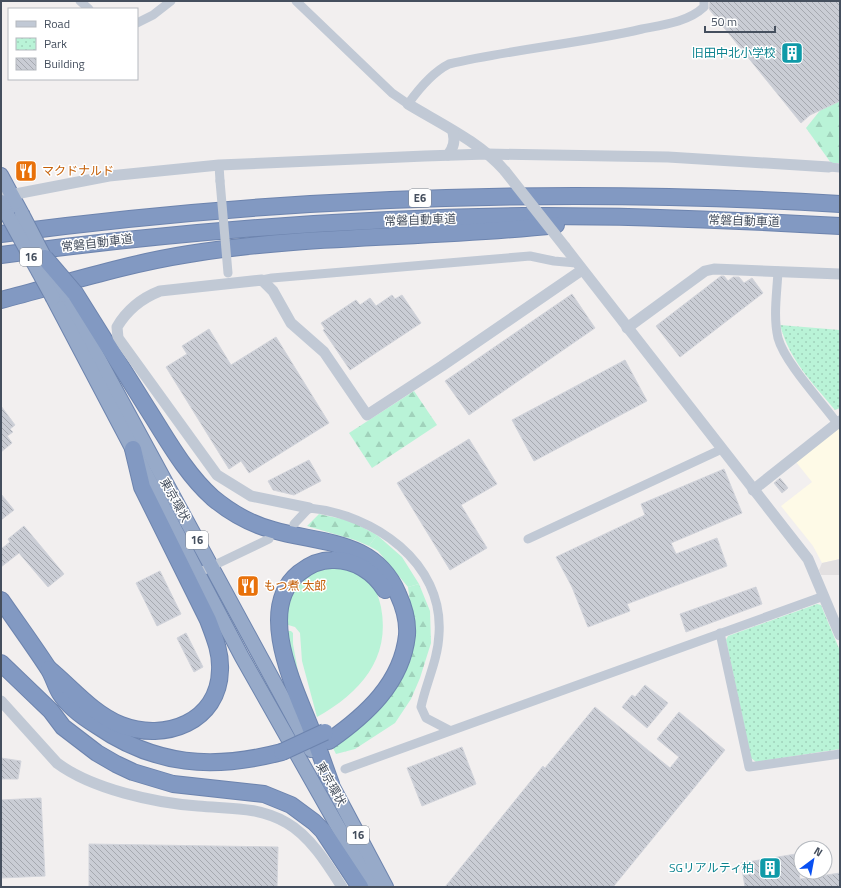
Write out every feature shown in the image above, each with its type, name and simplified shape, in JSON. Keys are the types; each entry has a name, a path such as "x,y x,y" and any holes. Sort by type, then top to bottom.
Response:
{"highway":[{"name":"東京環状","path":"1,175 5,198 64,295 386,887"},
{"name":"常磐自動車道","path":"1,234 191,212 290,204 401,199 513,196 635,196 840,204"},
{"name":"東京環状","path":"15,215 45,258"},
{"name":"常磐自動車道","path":"1,255 176,234 288,226 522,216 632,217 840,226"},
{"path":"1,300 125,266 216,250 398,235 522,229 632,217"},
{"path":"45,258 64,295 180,460 204,490 225,508 242,519 260,526 337,544 358,552 378,565 395,585 404,609 407,633 399,667 387,687 371,707 350,726 284,756 244,771 185,771 163,767 122,752 102,741 71,720 52,711"},
{"name":"東京環状","path":"64,295 133,449 252,675 372,887"},
{"path":"49,669 108,719 134,729 148,732 176,729 188,723 198,716 214,696 220,670 215,639 208,620 142,487 133,449"},
{"path":"327,736 368,696 378,683 392,658 395,646 396,628 389,598 375,577 364,568 343,560 331,560 316,563 306,568 290,583 284,594 281,606 280,628 283,649 298,697 331,784"},
{"path":"1,600 49,669 60,693 86,718 119,740 149,752 184,761 218,763 284,756"},
{"path":"1,663 52,711 63,727 97,753 133,772 173,784 264,794 291,805 314,822 323,831 360,887"}],"street":[{"path":"80,1 88,8"},
{"path":"138,22 153,15 171,1"},
{"path":"296,1 392,93 487,154 506,170 579,267 808,560 840,635"},
{"path":"408,104 443,67 449,64 591,40 675,22 698,12 704,7 704,1"},
{"path":"448,155 455,142 453,132"},
{"path":"5,198 109,176 219,165 448,155 487,154 668,157 834,168"},
{"path":"219,165 228,278"},
{"path":"449,730 426,718 421,707 437,651 439,632 435,598 421,570 396,542 381,532 343,514 251,496 217,475 118,338 117,327 122,319 146,297 160,291 228,278 262,280 530,256 579,267"},
{"path":"262,280 273,291 291,323 324,352 367,414 436,371 579,267"},
{"path":"627,328 705,271 714,268 840,274"},
{"path":"753,490 839,422 792,364 781,346 776,328 778,271"},
{"path":"528,539 722,449"},
{"path":"294,524 309,508"},
{"path":"198,573 269,539"},
{"path":"345,768 824,596"},
{"path":"720,633 749,767 840,754"},
{"path":"1,701 57,763 66,770 91,782 146,799 171,803 250,809 286,822 304,837 342,887"}],"shaded area":[{"path":"840,425 840,559 822,563 813,546 781,506 812,482 796,462"},
{"path":"840,559 840,575 821,575 819,570 822,563"}],"green space":[{"path":"840,101 840,163 831,163 806,128 822,108"},
{"path":"780,325 840,330 840,408 835,410 810,380 790,350"},
{"path":"414,391 437,425 372,468 349,433"},
{"path":"319,514 351,521 377,535 369,546 355,540 307,526"},
{"path":"377,535 402,557 419,584 408,587 378,551 369,546"},
{"path":"339,564 368,578 376,590 381,607 383,626 381,643 369,672 359,685 333,708 317,717 302,661 300,633 295,627 285,624 286,605 302,576 321,567"},
{"path":"419,584 430,611 431,643 420,678 411,699 395,723 355,749 336,754 333,748 401,679 411,609 408,587"},
{"path":"817,604 821,605 840,651 840,749 756,762 751,758 726,640 728,636"},
{"path":"285,631 291,631 293,633 293,644 302,693"}],"building":[{"name":"旧田中北小学校","path":"710,1 840,1 840,101 810,115 801,123 709,9"},
{"path":"721,276 724,276 728,281 733,277 739,277 744,283 752,278 763,293 680,357 656,326"},
{"path":"572,294 595,328 469,415 445,381"},
{"path":"392,295 395,299 402,295 421,323 350,370 323,330 325,329 321,323 356,300 360,305 370,298 376,306"},
{"path":"209,329 231,365 276,337 329,423 249,473 241,461 229,469 166,367 187,354 182,346"},
{"path":"625,360 647,401 534,461 512,420"},
{"path":"1,406 15,425 10,429 13,432 7,436 12,443 1,452"},
{"path":"469,439 497,484 461,505 487,548 450,570 397,483"},
{"path":"309,460 321,481 294,495 273,490 268,481"},
{"path":"724,469 742,513 671,543 676,554 717,538 727,566 627,604 630,611 588,627 572,587 556,557 645,515 641,504"},
{"path":"780,478 788,488 782,493 774,483"},
{"path":"1,494 14,510 1,520"},
{"path":"24,526 64,574 48,587 19,553 1,567 1,549 10,542 8,539"},
{"path":"160,571 181,614 157,626 136,583"},
{"path":"756,587 762,604 686,632 680,614"},
{"path":"186,633 203,667 194,672 177,638"},
{"path":"645,685 668,703 647,728 622,707 632,695 635,697"},
{"path":"595,707 670,768 679,757 657,739 679,712 725,750 613,887 445,887 543,766 545,768"},
{"path":"462,747 476,784 422,806 407,768"},
{"path":"1,758 21,761 18,779 1,779"},
{"path":"41,798 45,876 1,878 1,800"},
{"path":"89,844 278,847 277,887 89,887"},
{"name":"SGリアルティ柏","path":"793,854 793,880 833,880 833,874 840,873 840,887 745,887 741,863"}],"place":[{"name":"旧田中北小学校","path":"792,53"},
{"name":"マクドナルド","path":"26,171"},
{"name":"もつ煮 太郎","path":"248,586"},
{"name":"SGリアルティ柏","path":"770,868"}]}
